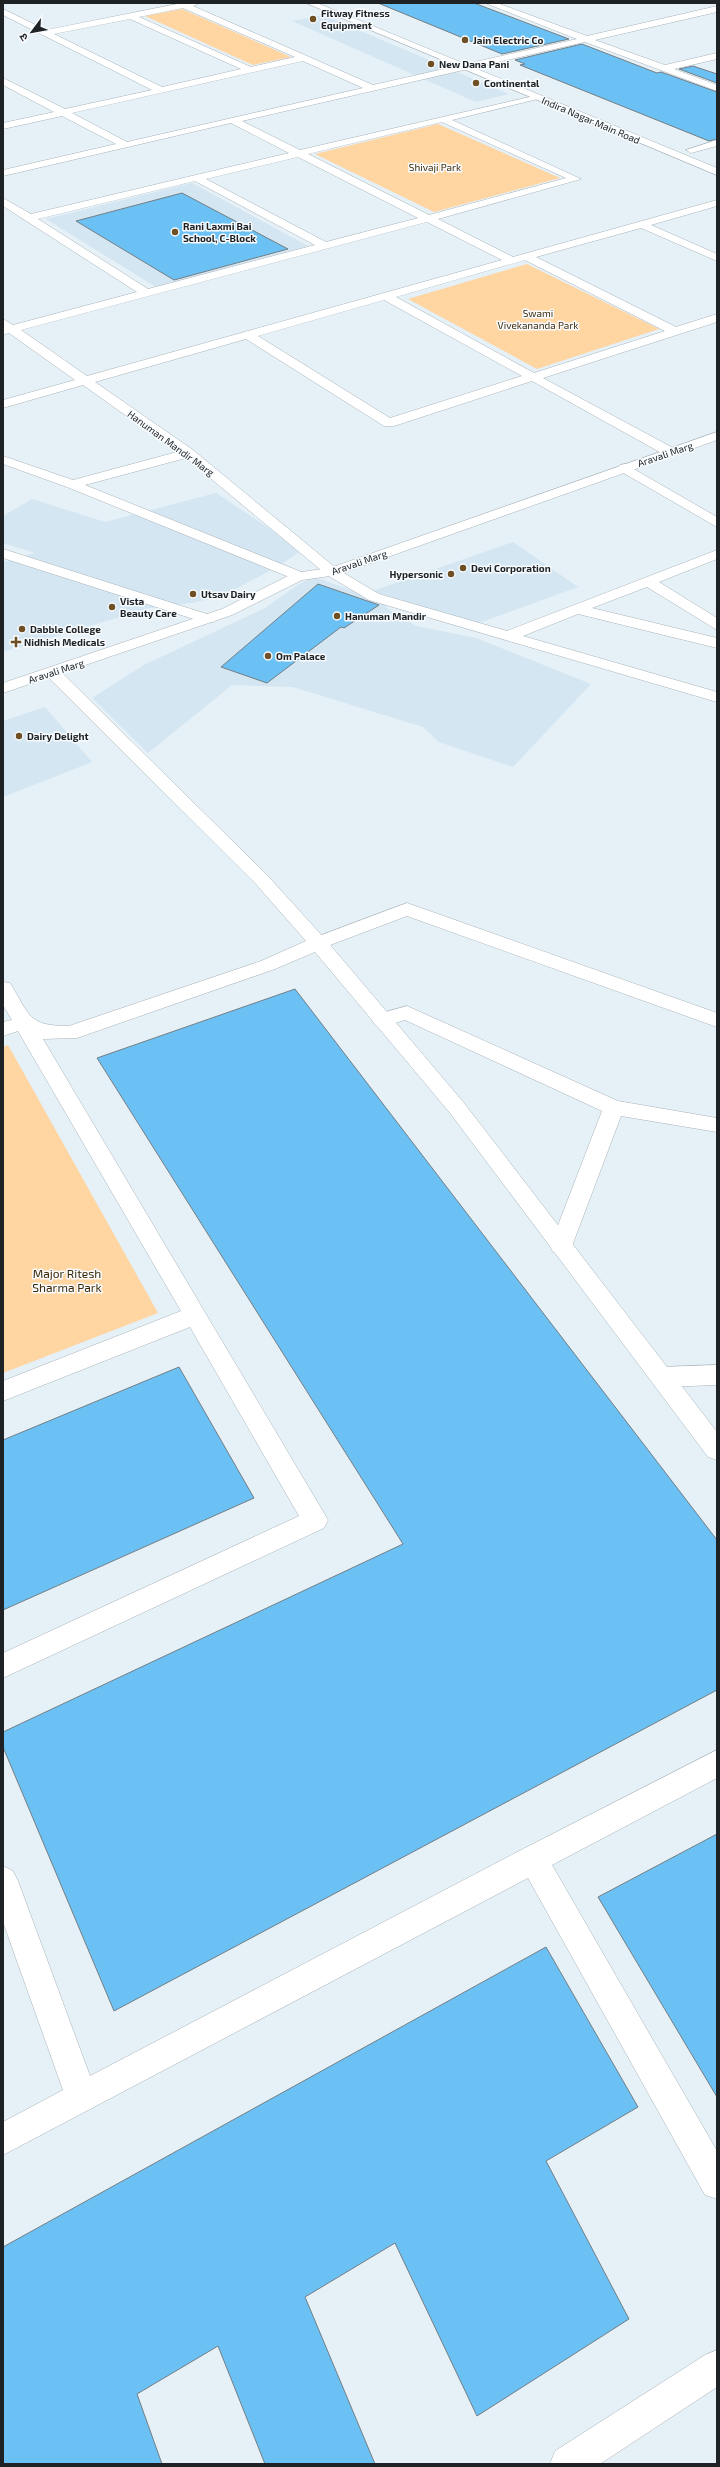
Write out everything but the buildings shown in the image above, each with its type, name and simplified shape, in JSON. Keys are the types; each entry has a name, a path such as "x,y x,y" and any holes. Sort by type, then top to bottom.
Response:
{"street":[{"path":"45,33 195,3"},
{"name":"Indira Nagar Main Road","path":"310,3 717,172"},
{"name":"Indira Nagar Main Road","path":"335,3 625,123"},
{"path":"489,3 717,88"},
{"path":"184,5 371,88"},
{"path":"504,9 521,5"},
{"path":"3,173 717,9"},
{"path":"3,12 160,90"},
{"path":"131,16 250,70"},
{"path":"665,68 717,56"},
{"path":"3,126 304,58"},
{"path":"4,82 126,145"},
{"path":"29,218 535,97"},
{"path":"6,328 147,293 576,179 443,119"},
{"path":"232,120 513,261"},
{"path":"704,155 688,148 717,143"},
{"path":"198,178 325,246"},
{"path":"3,201 147,293"},
{"path":"3,404 87,382 717,203"},
{"path":"643,224 717,258"},
{"path":"527,257 675,331"},
{"path":"387,297 670,452"},
{"path":"249,336 389,423 717,318"},
{"name":"Hanuman Mandir Marg","path":"6,328 87,382 188,453 332,572 374,597 506,637 717,697"},
{"name":"Aravali Marg","path":"3,688 208,619 266,594 299,576 332,572 717,436"},
{"path":"72,484 188,453"},
{"path":"3,460 72,484 299,576"},
{"path":"625,468 717,523"},
{"path":"3,553 208,619"},
{"path":"506,637 717,554"},
{"path":"648,581 717,625"},
{"path":"576,609 717,643"},
{"path":"52,672 261,879 318,944 457,1108 717,1450"},
{"path":"13,1026 44,1033 70,1033 268,965 407,909 717,1020"},
{"path":"3,988 13,1026 195,1315 315,1520 3,1666"},
{"path":"382,1020 407,1013 614,1108 717,1125"},
{"path":"561,1246 614,1108"},
{"path":"3,1391 195,1315"},
{"path":"662,1377 717,1375"},
{"path":"3,2139 717,1762"},
{"path":"533,1860 717,2183"},
{"path":"3,1881 82,2098"},
{"path":"568,2464 717,2367"}],"shaded area":[{"path":"323,15 509,94 476,102 292,21"},
{"name":"Rani Laxmi Bai School, C-Block","path":"192,183 308,246 156,287 46,219"},
{"path":"216,493 302,550 279,566 222,596 191,603 150,608 3,652 3,562 35,553 3,543 3,516 32,499 105,522"},
{"path":"513,542 578,587 476,624 373,591"},
{"path":"315,577 383,602 387,608 416,626 476,638 591,684 513,767 439,742 423,727 293,687 232,685 148,753 92,698 144,665 265,608 299,584"},
{"path":"45,707 92,762 3,797 3,721"}],"green space":[{"path":"182,9 291,57 253,65 145,16"},
{"name":"Shivaji Park","path":"438,124 560,178 434,212 315,154"},
{"name":"Swami Vivekananda Park","path":"527,264 659,329 537,369 408,299"},
{"name":"Major Ritesh Sharma Park","path":"8,1045 158,1313 3,1373 3,1047"}],"place":[{"name":"Fitway Fitness Equipment","path":"313,19"},
{"name":"Jain Electric Co","path":"465,40"},
{"name":"New Dana Pani","path":"431,64"},
{"name":"Continental","path":"476,83"},
{"name":"Rani Laxmi Bai School, C-Block","path":"175,232"},
{"name":"Devi Corporation","path":"463,568"},
{"name":"Hypersonic","path":"451,574"},
{"name":"Utsav Dairy","path":"193,594"},
{"name":"Vista Beauty Care","path":"112,607"},
{"name":"Hanuman Mandir","path":"337,616"},
{"name":"Dabble College","path":"22,629"},
{"name":"Nidhish Medicals","path":"16,642"},
{"name":"Om Palace","path":"268,656"},
{"name":"Dairy Delight","path":"19,736"}]}
